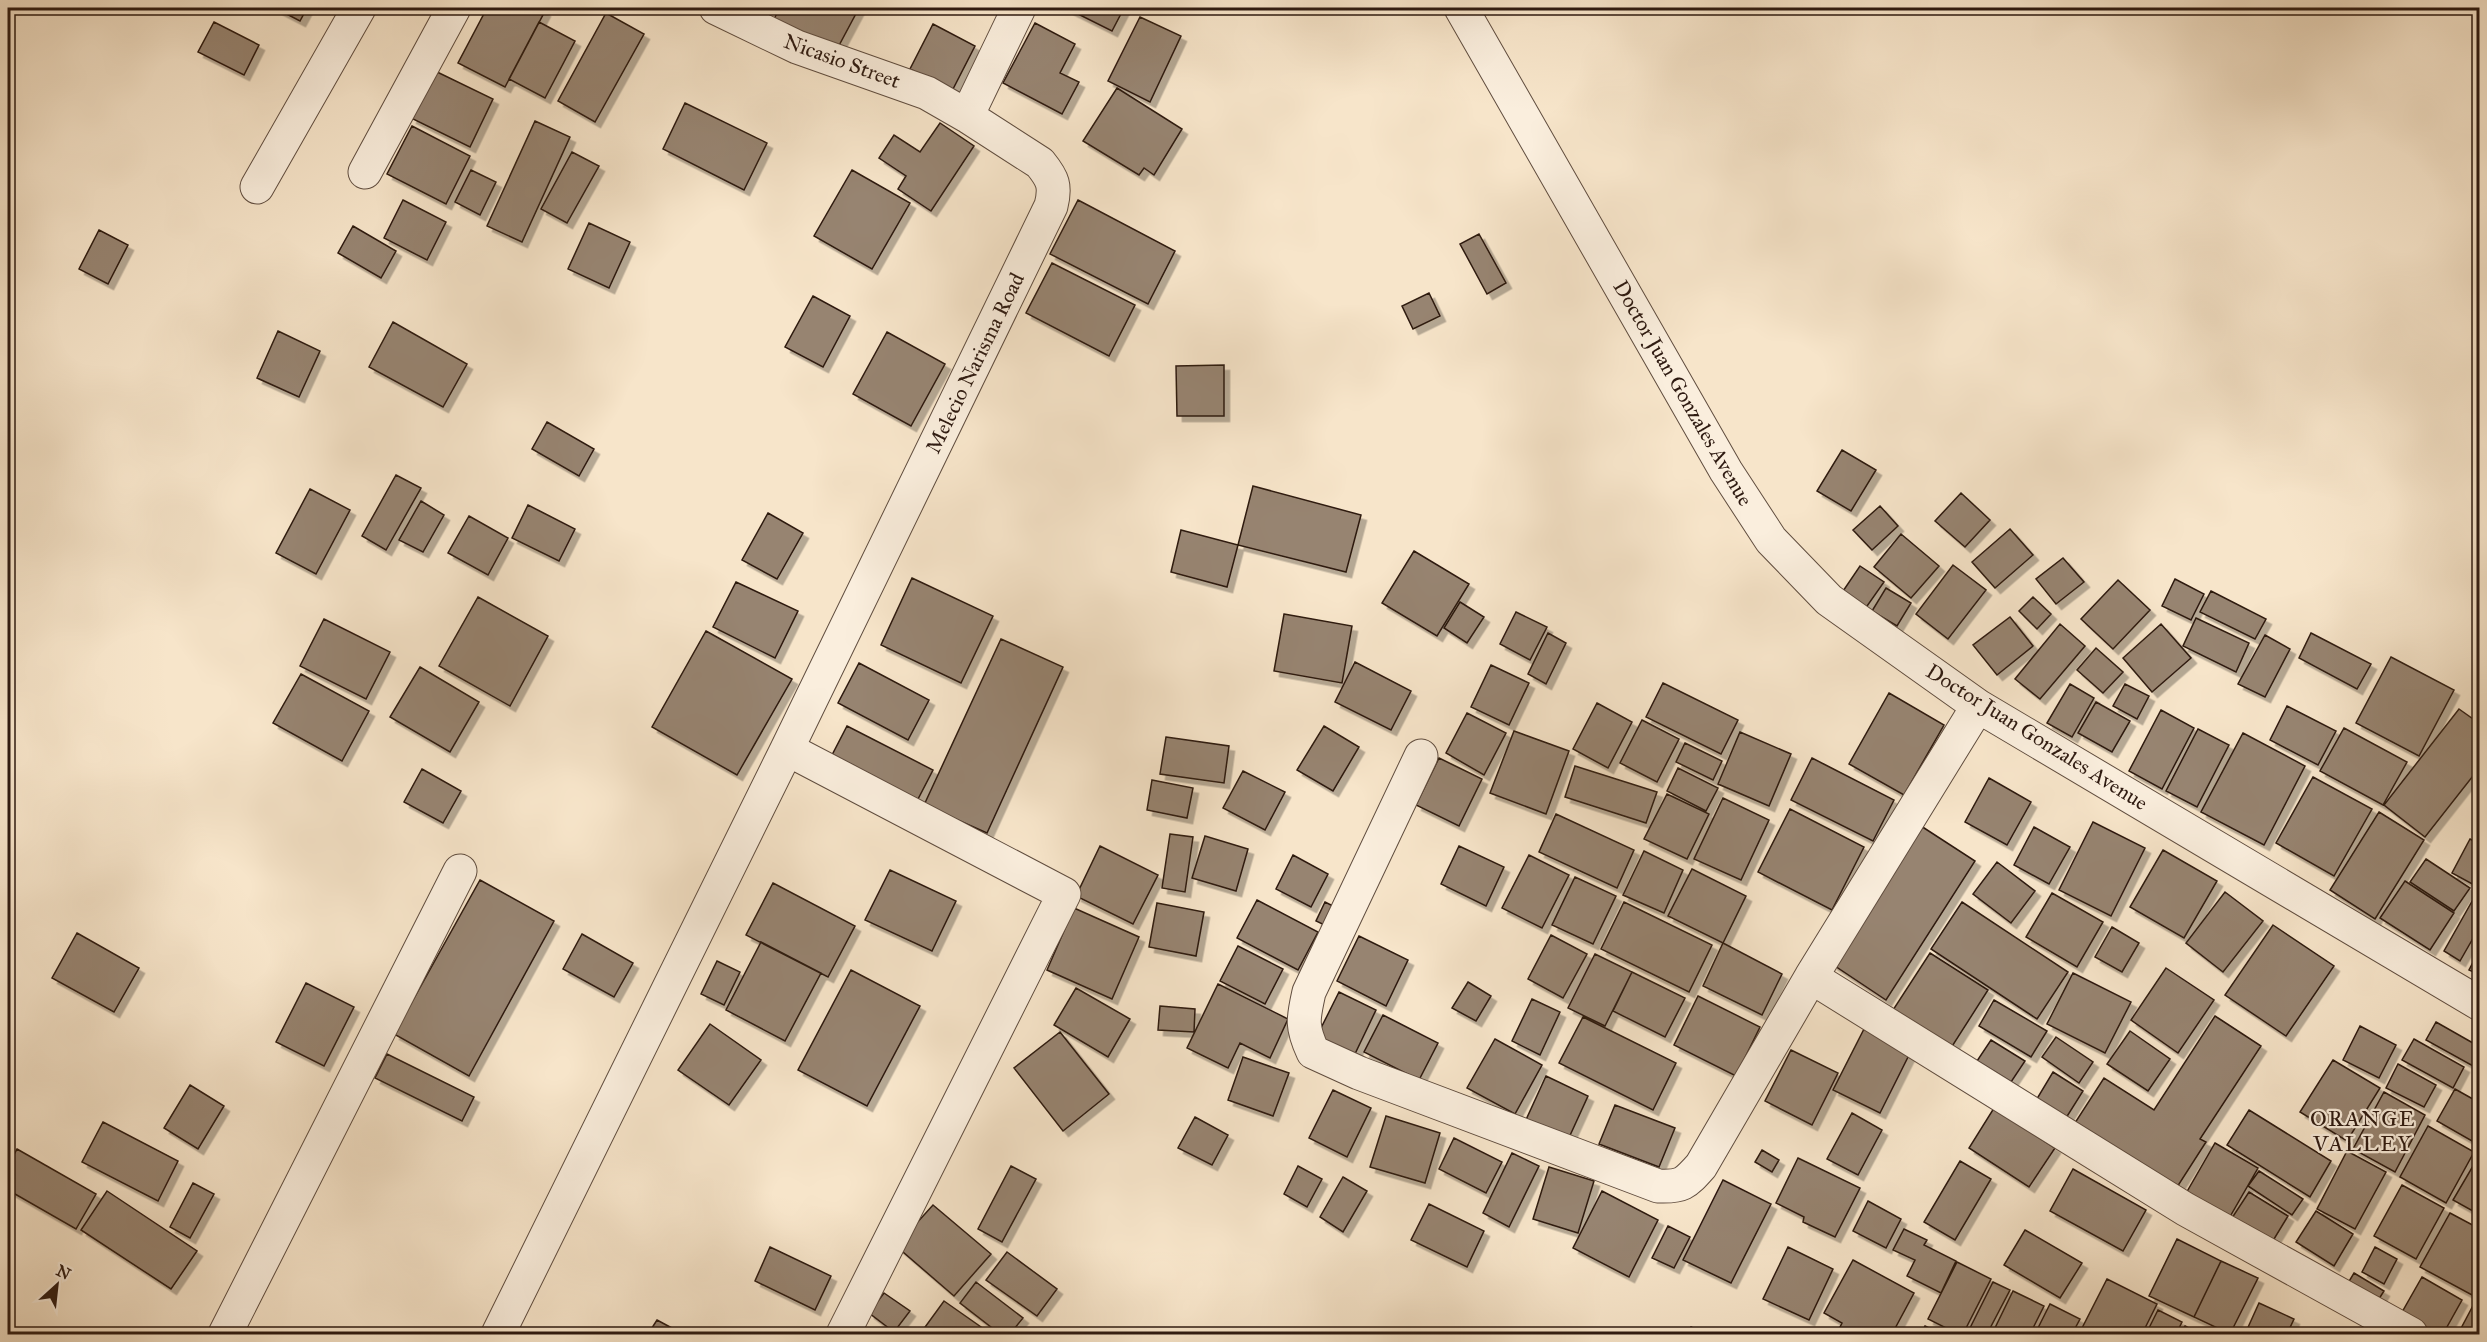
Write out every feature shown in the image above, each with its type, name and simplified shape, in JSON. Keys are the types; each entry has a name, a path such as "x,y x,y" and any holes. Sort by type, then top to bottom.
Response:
{"street":[{"path":"257,187 359,8"},
{"path":"365,172 454,8"},
{"name":"Nicasio Street","path":"716,8 797,47 927,93 967,116"},
{"path":"967,116 1019,8"},
{"name":"Doctor Juan Gonzales Avenue","path":"1461,8 1726,471 1771,540 1829,600 1978,706 2480,1004"},
{"name":"Melecio Narisma Road","path":"498,1335 787,750 1051,206 1055,189 1048,172 1040,163 967,116"},
{"path":"1421,756 1309,992 1304,1015 1304,1032 1313,1052 1359,1072 1658,1186 1676,1187 1686,1183 1701,1167 1811,977 1978,706"},
{"path":"787,750 1064,894 843,1335"},
{"path":"225,1335 460,871"},
{"path":"1811,977 2185,1209 2411,1335"}],"building":[{"path":"275,8 307,8 300,21"},
{"path":"487,8 538,8 545,11 505,87 458,63"},
{"path":"780,8 859,8 836,51 774,19"},
{"path":"1066,8 1124,8 1112,31"},
{"path":"606,13 644,34 595,122 558,101"},
{"path":"1140,17 1181,36 1150,102 1108,81"},
{"path":"214,22 259,45 244,75 198,52"},
{"path":"539,22 575,41 545,98 509,79"},
{"path":"1035,23 1075,44 1060,73 1079,82 1062,114 1003,83"},
{"path":"933,24 975,46 952,91 910,69"},
{"path":"433,70 493,99 470,147 411,118"},
{"path":"1117,88 1182,129 1154,175 1144,168 1139,175 1083,141"},
{"path":"685,103 767,143 744,190 663,149"},
{"path":"535,121 570,137 522,242 487,226"},
{"path":"940,123 974,146 931,211 898,189 906,176 879,158 894,135 920,152"},
{"path":"412,126 470,156 446,204 387,174"},
{"path":"572,152 599,166 567,223 541,209"},
{"path":"471,170 496,182 480,215 455,202"},
{"path":"852,170 910,203 872,269 814,236"},
{"path":"403,200 446,222 427,260 384,238"},
{"path":"1078,200 1175,251 1148,304 1050,254"},
{"path":"589,223 630,242 609,288 568,269"},
{"path":"353,226 396,251 381,278 338,253"},
{"path":"99,230 128,245 108,284 79,269"},
{"path":"1479,234 1506,283 1487,294 1460,244"},
{"path":"1052,263 1135,305 1109,356 1026,313"},
{"path":"1429,293 1440,316 1413,329 1402,306"},
{"path":"813,296 850,316 823,367 785,347"},
{"path":"393,322 467,364 443,407 369,367"},
{"path":"278,331 320,351 299,397 257,378"},
{"path":"887,332 945,364 911,426 853,394"},
{"path":"1224,365 1224,416 1177,416 1176,366"},
{"path":"547,422 594,449 579,476 532,449"},
{"path":"1842,450 1876,470 1851,511 1817,491"},
{"path":"396,475 421,488 386,550 362,536"},
{"path":"1253,486 1361,515 1346,572 1238,545"},
{"path":"310,489 350,510 316,574 276,553"},
{"path":"1961,493 1990,520 1965,547 1935,521"},
{"path":"421,501 444,515 423,552 399,540"},
{"path":"528,505 575,529 559,561 512,538"},
{"path":"1880,506 1898,526 1872,550 1853,530"},
{"path":"768,513 803,533 777,579 742,560"},
{"path":"469,516 508,538 488,575 448,553"},
{"path":"2010,529 2033,555 1995,588 1972,562"},
{"path":"1181,530 1238,545 1227,587 1171,572"},
{"path":"1901,534 1939,566 1911,598 1874,567"},
{"path":"1414,551 1469,584 1437,636 1382,603"},
{"path":"2063,558 2084,582 2056,604 2036,579"},
{"path":"1953,565 1986,590 1948,639 1916,614"},
{"path":"1860,566 1884,582 1865,609 1841,594"},
{"path":"912,578 993,616 961,683 881,645"},
{"path":"2175,579 2204,594 2191,620 2162,606"},
{"path":"2118,580 2150,610 2113,649 2081,619"},
{"path":"736,582 798,611 775,658 713,627"},
{"path":"1886,588 1911,603 1897,626 1872,611"},
{"path":"2211,591 2266,619 2255,639 2200,612"},
{"path":"478,597 548,636 510,706 439,666"},
{"path":"2033,597 2051,614 2037,629 2019,611"},
{"path":"1460,602 1484,617 1467,643 1444,628"},
{"path":"1516,612 1547,627 1530,660 1500,644"},
{"path":"1284,614 1352,626 1342,683 1274,671"},
{"path":"2010,617 2033,646 1997,675 1973,645"},
{"path":"2196,618 2249,643 2236,672 2183,646"},
{"path":"324,619 390,652 366,699 300,666"},
{"path":"2060,624 2085,646 2040,699 2015,679"},
{"path":"2161,624 2191,658 2152,692 2123,658"},
{"path":"706,631 792,679 737,775 652,727"},
{"path":"1548,633 1566,643 1546,684 1528,674"},
{"path":"2311,633 2371,664 2357,689 2299,658"},
{"path":"2265,635 2290,649 2265,697 2238,684"},
{"path":"1001,639 1063,667 987,833 924,805"},
{"path":"2096,648 2123,672 2103,693 2077,670"},
{"path":"2391,657 2454,690 2419,756 2356,723"},
{"path":"1355,662 1411,691 1391,730 1335,702"},
{"path":"859,663 929,700 908,740 838,703"},
{"path":"1491,665 1529,683 1509,725 1471,707"},
{"path":"420,667 479,702 450,752 390,717"},
{"path":"301,674 369,711 342,761 273,723"},
{"path":"1663,683 1738,720 1721,754 1646,717"},
{"path":"2070,684 2094,698 2072,737 2047,723"},
{"path":"2125,684 2149,696 2137,719 2113,706"},
{"path":"1889,693 1944,725 1904,795 1849,764"},
{"path":"2096,702 2130,721 2112,752 2078,733"},
{"path":"1597,703 1632,722 1608,768 1573,749"},
{"path":"2287,706 2336,731 2318,765 2270,740"},
{"path":"2459,709 2480,724 2480,767 2425,837 2384,805"},
{"path":"2161,710 2194,728 2162,789 2129,771"},
{"path":"1467,713 1506,733 1484,775 1446,753"},
{"path":"1642,720 1679,739 1657,782 1620,763"},
{"path":"847,726 933,770 917,801 831,757"},
{"path":"1324,726 1359,747 1333,791 1297,770"},
{"path":"2344,728 2407,762 2383,805 2320,771"},
{"path":"2198,729 2229,745 2197,807 2166,791"},
{"path":"1514,731 1569,751 1546,814 1490,793"},
{"path":"1740,732 1791,754 1769,806 1718,784"},
{"path":"2243,733 2305,766 2264,845 2201,812"},
{"path":"1166,737 1229,746 1224,783 1160,774"},
{"path":"1685,743 1722,761 1713,780 1676,762"},
{"path":"1439,758 1482,779 1459,826 1416,805"},
{"path":"1812,758 1894,800 1873,841 1791,800"},
{"path":"1575,766 1657,792 1646,823 1565,797"},
{"path":"1678,768 1718,788 1706,811 1667,791"},
{"path":"422,769 461,791 443,823 404,802"},
{"path":"1243,771 1285,792 1265,830 1223,808"},
{"path":"2313,777 2372,809 2334,876 2276,843"},
{"path":"1989,778 2031,802 2007,845 1965,822"},
{"path":"1152,780 1193,788 1187,818 1147,810"},
{"path":"1667,794 1709,814 1687,859 1644,839"},
{"path":"1723,798 1769,820 1741,880 1694,859"},
{"path":"1790,809 1864,847 1832,910 1758,872"},
{"path":"2379,812 2424,840 2375,919 2330,890"},
{"path":"1556,814 1634,850 1617,888 1539,852"},
{"path":"2093,822 2145,848 2111,916 2059,890"},
{"path":"1921,826 1975,861 1886,1000 1832,964"},
{"path":"2034,827 2070,847 2049,884 2014,865"},
{"path":"1170,834 1193,837 1185,892 1162,888"},
{"path":"1205,836 1248,849 1236,891 1192,878"},
{"path":"2470,839 2480,845 2480,879 2476,886 2452,873"},
{"path":"1100,846 1158,875 1133,924 1076,896"},
{"path":"1459,846 1504,867 1486,906 1441,884"},
{"path":"2163,850 2217,881 2184,938 2130,907"},
{"path":"1644,851 1683,870 1664,913 1623,895"},
{"path":"1293,855 1328,874 1311,907 1276,889"},
{"path":"1529,855 1569,875 1542,928 1502,908"},
{"path":"2426,859 2470,888 2454,911 2410,882"},
{"path":"1997,862 2035,891 2011,923 1973,894"},
{"path":"1692,869 1746,896 1723,943 1668,916"},
{"path":"890,870 956,901 932,951 865,920"},
{"path":"1575,877 1616,896 1593,944 1552,925"},
{"path":"480,880 554,921 469,1076 394,1034"},
{"path":"2405,881 2454,913 2430,950 2380,918"},
{"path":"773,883 855,926 828,977 746,935"},
{"path":"2225,892 2263,921 2223,972 2186,943"},
{"path":"2052,893 2103,922 2077,967 2026,937"},
{"path":"2475,896 2480,899 2480,926 2460,961 2444,951"},
{"path":"1257,900 1318,932 1298,970 1237,938"},
{"path":"1325,902 1343,911 1335,930 1316,921"},
{"path":"1624,902 1712,945 1689,992 1601,949"},
{"path":"1962,902 2068,972 2037,1019 1931,949"},
{"path":"1157,903 1204,912 1196,956 1149,947"},
{"path":"1074,908 1139,937 1112,999 1047,970"},
{"path":"2273,925 2334,966 2286,1036 2225,995"},
{"path":"2112,927 2139,943 2122,972 2095,957"},
{"path":"77,933 139,968 114,1012 52,978"},
{"path":"582,934 633,963 614,997 563,969"},
{"path":"1551,935 1587,954 1563,998 1528,979"},
{"path":"1359,936 1408,960 1386,1006 1337,981"},
{"path":"761,942 821,973 785,1041 726,1010"},
{"path":"1723,943 1782,974 1762,1015 1703,986"},
{"path":"1238,946 1283,969 1265,1004 1220,981"},
{"path":"2480,949 2480,975 2469,970"},
{"path":"1930,953 1988,990 1951,1048 1893,1010"},
{"path":"1595,954 1632,972 1605,1026 1568,1008"},
{"path":"717,961 740,972 724,1005 701,994"},
{"path":"2166,968 2214,1000 2178,1053 2131,1020"},
{"path":"851,970 920,1006 867,1106 798,1070"},
{"path":"1632,972 1685,998 1665,1037 1613,1011"},
{"path":"2073,973 2131,1002 2105,1053 2047,1024"},
{"path":"1468,982 1491,996 1476,1021 1452,1008"},
{"path":"306,983 354,1007 324,1066 276,1042"},
{"path":"1218,984 1288,1019 1270,1058 1240,1043 1228,1068 1187,1048"},
{"path":"1076,988 1130,1019 1108,1057 1054,1025"},
{"path":"1339,992 1376,1010 1353,1058 1315,1040"},
{"path":"1698,996 1760,1027 1736,1076 1674,1045"},
{"path":"1532,999 1560,1012 1540,1055 1512,1041"},
{"path":"1994,1000 2047,1031 2031,1057 1979,1026"},
{"path":"1160,1006 1195,1009 1194,1032 1158,1030"},
{"path":"1383,1015 1438,1043 1419,1080 1364,1052"},
{"path":"2215,1016 2261,1046 2200,1139 2206,1142 2172,1195 2071,1129 2104,1078 2154,1110"},
{"path":"1583,1017 1676,1063 1653,1110 1559,1063"},
{"path":"2436,1022 2480,1047 2480,1053 2473,1066 2426,1040"},
{"path":"710,1024 761,1060 729,1105 678,1070"},
{"path":"2360,1026 2396,1045 2379,1078 2343,1060"},
{"path":"1864,1029 1910,1053 1880,1113 1833,1090"},
{"path":"2130,1031 2170,1059 2148,1091 2107,1064"},
{"path":"1060,1032 1109,1094 1063,1131 1014,1068"},
{"path":"2056,1037 2093,1062 2079,1083 2042,1057"},
{"path":"1495,1039 1542,1065 1515,1114 1467,1088"},
{"path":"2414,1039 2464,1067 2453,1088 2402,1060"},
{"path":"1991,1040 2025,1061 2011,1082 1977,1061"},
{"path":"1791,1050 1838,1073 1812,1125 1765,1101"},
{"path":"387,1054 474,1097 462,1121 375,1078"},
{"path":"1243,1057 1289,1073 1273,1116 1228,1100"},
{"path":"2333,1060 2380,1088 2347,1141 2300,1112"},
{"path":"2398,1064 2436,1085 2424,1107 2386,1088"},
{"path":"2053,1072 2083,1091 2061,1126 2032,1107"},
{"path":"1546,1076 1588,1096 1567,1142 1525,1122"},
{"path":"190,1085 224,1106 198,1149 164,1128"},
{"path":"2455,1089 2480,1103 2479,1145 2437,1121"},
{"path":"1333,1090 1371,1108 1347,1157 1309,1138"},
{"path":"2384,1092 2425,1115 2395,1172 2353,1149"},
{"path":"1615,1105 1675,1128 1659,1167 1599,1144"},
{"path":"1994,1108 2055,1148 2029,1187 1969,1148"},
{"path":"2249,1110 2331,1161 2310,1197 2227,1145"},
{"path":"1852,1113 1882,1130 1858,1175 1827,1159"},
{"path":"1386,1116 1440,1133 1425,1183 1370,1167"},
{"path":"1195,1117 1228,1135 1212,1165 1178,1148"},
{"path":"103,1122 178,1161 158,1201 82,1162"},
{"path":"2428,1126 2474,1152 2446,1203 2400,1177"},
{"path":"1454,1138 1502,1162 1486,1193 1439,1169"},
{"path":"2215,1143 2258,1168 2224,1227 2181,1202"},
{"path":"17,1149 96,1194 76,1229 8,1190 8,1166"},
{"path":"1762,1150 1779,1160 1772,1172 1755,1162"},
{"path":"2347,1151 2386,1172 2355,1229 2317,1209"},
{"path":"1512,1153 1539,1166 1509,1227 1483,1213"},
{"path":"2480,1154 2480,1215 2453,1200"},
{"path":"1798,1158 1860,1188 1835,1237 1803,1222 1804,1217 1776,1203"},
{"path":"1960,1161 1991,1179 1955,1240 1924,1222"},
{"path":"1011,1166 1036,1179 1002,1242 978,1229"},
{"path":"1298,1166 1322,1179 1307,1207 1284,1194"},
{"path":"1549,1167 1594,1181 1578,1233 1533,1219"},
{"path":"2073,1169 2146,1210 2123,1251 2050,1211"},
{"path":"2259,1171 2303,1199 2292,1215 2248,1186"},
{"path":"1343,1177 1367,1191 1343,1232 1320,1217"},
{"path":"1723,1180 1771,1204 1731,1283 1683,1260"},
{"path":"193,1183 214,1194 190,1238 170,1227"},
{"path":"2402,1185 2444,1208 2416,1259 2374,1236"},
{"path":"107,1191 197,1251 171,1289 81,1230"},
{"path":"1602,1191 1658,1220 1629,1277 1573,1248"},
{"path":"2249,1192 2288,1216 2268,1249 2228,1224"},
{"path":"1868,1201 1901,1219 1886,1248 1853,1231"},
{"path":"1429,1204 1484,1231 1467,1267 1411,1240"},
{"path":"933,1205 991,1254 954,1296 896,1246"},
{"path":"2316,1211 2353,1234 2334,1266 2296,1242"},
{"path":"2450,1213 2480,1229 2480,1281 2472,1295 2420,1267"},
{"path":"1668,1226 1690,1237 1674,1268 1652,1258"},
{"path":"1904,1229 1927,1240 1924,1245 1956,1261 1941,1293 1907,1276 1915,1260 1893,1250"},
{"path":"2025,1230 2082,1263 2060,1298 2004,1265"},
{"path":"2177,1239 2221,1261 2194,1317 2149,1296"},
{"path":"770,1247 831,1276 815,1310 755,1281"},
{"path":"1788,1247 1833,1269 1809,1320 1763,1299"},
{"path":"2375,1247 2397,1259 2384,1284 2362,1272"},
{"path":"1007,1252 1057,1289 1037,1316 986,1280"},
{"path":"1853,1260 1914,1293 1892,1334 1845,1334 1838,1331 1842,1323 1824,1313"},
{"path":"2221,1261 2258,1278 2230,1334 2194,1317"},
{"path":"1957,1262 1991,1279 1963,1334 1958,1334 1928,1319"},
{"path":"2354,1273 2384,1291 2372,1310 2342,1293"},
{"path":"2422,1277 2462,1300 2443,1334 2421,1334 2397,1321"},
{"path":"2107,1279 2157,1304 2142,1334 2079,1334"},
{"path":"976,1282 1023,1318 1010,1334 1000,1334 960,1303"},
{"path":"1993,1282 2010,1290 1987,1334 1967,1334"},
{"path":"2013,1291 2044,1306 2030,1334 1992,1334"},
{"path":"884,1293 910,1311 894,1332 869,1313"},
{"path":"2476,1300 2480,1302 2480,1334 2458,1334"},
{"path":"944,1301 991,1334 920,1334"},
{"path":"2259,1303 2294,1319 2287,1334 2245,1334"},
{"path":"2050,1304 2080,1319 2072,1334 2035,1334"},
{"path":"2158,1310 2182,1322 2176,1334 2146,1334"},
{"path":"657,1320 683,1334 648,1334"},
{"path":"1925,1326 1941,1334 1921,1334"},
{"path":"2185,1326 2200,1334 2180,1334"},
{"path":"1691,1327 1706,1334 1687,1334"}],"district":[{"name":"ORANGE VALLEY","path":"2363,1130"}]}
